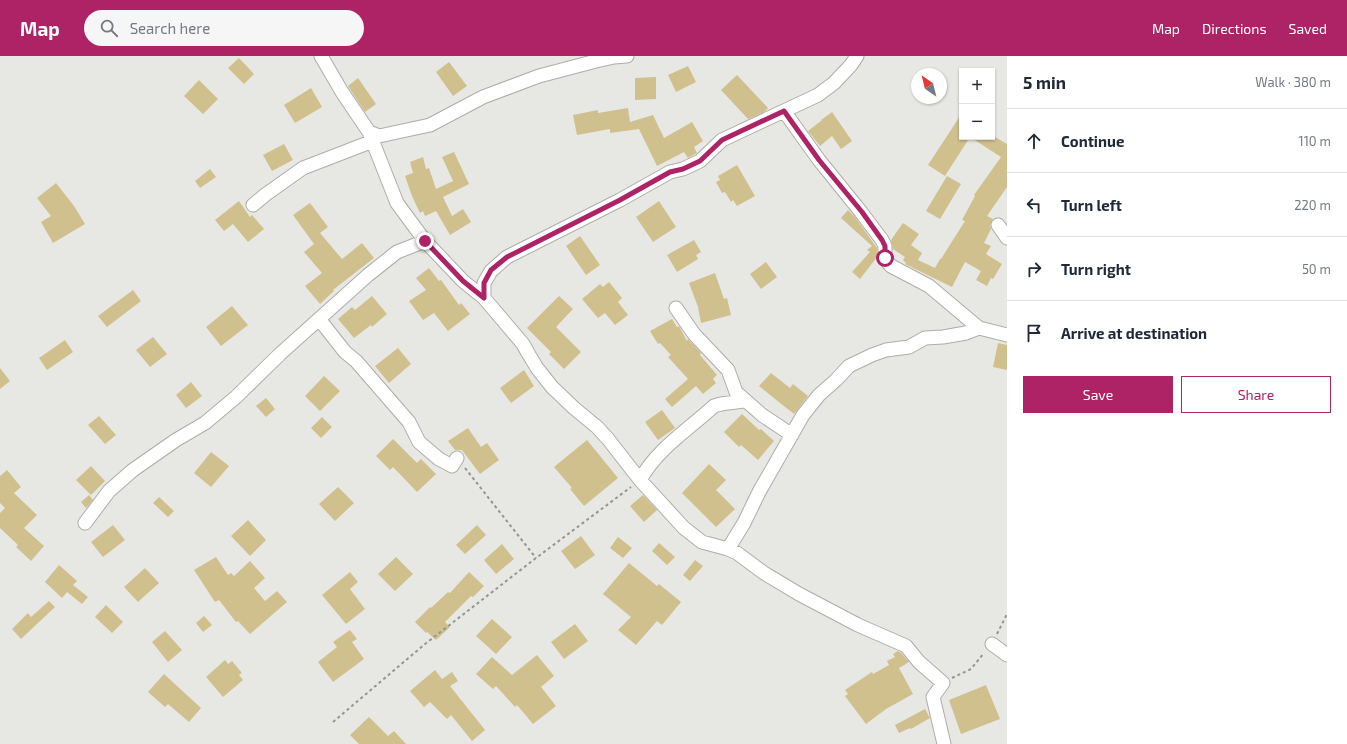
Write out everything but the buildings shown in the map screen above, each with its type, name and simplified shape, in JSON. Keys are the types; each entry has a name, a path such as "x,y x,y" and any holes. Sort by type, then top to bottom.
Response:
{"street":[{"path":"321,56 342,92 371,136 397,203 425,241 463,281 484,298 523,344 537,368 552,387 597,427 640,480 684,528 702,542 737,553 764,573 799,594 858,625 906,646 919,662 942,683 933,697 944,744"},
{"path":"252,205 265,194 303,168 371,136 379,136 430,125 483,97 539,76 596,61 627,56"},
{"path":"484,298 484,283 491,270 507,257 620,200 670,172 683,169 700,161 722,140 818,95 834,83 851,65 857,56"},
{"path":"784,111 819,160 862,212 882,240 885,246 885,258 891,266 929,286 980,328 1007,335"},
{"path":"998,225 1007,238"},
{"path":"85,523 110,491 133,470 176,440 205,423 236,397 280,354 368,275 397,252 425,241"},
{"path":"676,308 694,334 728,370 736,392 762,415 792,435"},
{"path":"319,319 345,352 356,361 410,422 419,442 439,459 452,466 457,458"},
{"path":"728,549 803,416 819,395 849,366 886,350 909,347 925,338 944,337 966,333 980,328"},
{"path":"640,480 647,468 659,454 714,406 722,403 733,403 744,400"},
{"path":"992,644 1007,655"}],"path":[{"path":"457,458 536,558"},
{"path":"333,722 425,644 640,480"},
{"path":"942,683 971,669 992,644 1007,614"}],"route":[{"path":"425,241 463,281 484,298 484,283 491,270 507,257 620,200 670,172 683,169 700,161 722,140 784,111 819,160 862,212 882,240 885,246 885,258"}]}
